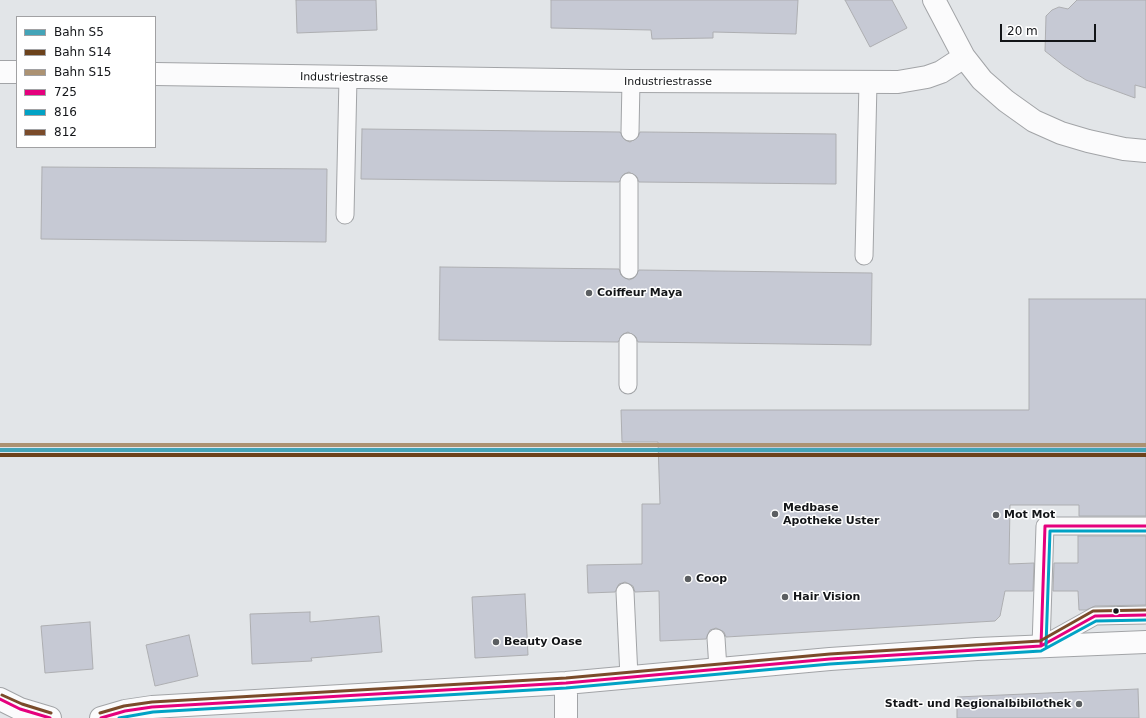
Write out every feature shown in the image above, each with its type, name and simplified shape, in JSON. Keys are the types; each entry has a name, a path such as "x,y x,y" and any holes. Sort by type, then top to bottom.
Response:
{"street":[{"path":"934,0 964,57 988,86 1034,121 1061,133 1088,141 1124,149 1146,151"},
{"name":"Industriestrasse","path":"156,74 631,82 868,83 898,82 927,77 941,72 964,57"},
{"path":"0,72 16,72"},
{"path":"102,718 125,711 152,707 566,684 830,659 1041,646 1146,642"},
{"path":"566,684 566,718"},
{"path":"0,699 20,709 50,718"}],"lane":[{"path":"346,215 348,78"},
{"path":"630,132 631,82"},
{"path":"864,256 868,83"},
{"path":"629,182 629,270"},
{"path":"628,342 628,385"},
{"path":"1041,646 1045,526 1146,526"},
{"path":"625,592 629,677"},
{"path":"1041,646 1095,616 1146,615"},
{"path":"716,638 718,669"}],"building":[{"path":"296,0 376,0 377,30 297,33"},
{"path":"551,0 798,0 796,34 713,32 713,38 652,39 651,30 551,28"},
{"path":"845,0 892,0 907,28 870,47"},
{"path":"1077,0 1146,0 1146,88 1135,85 1135,98 1086,80 1064,66 1045,51 1046,16 1052,10 1059,7 1068,9"},
{"path":"362,129 620,132 625,140 630,142 638,137 640,132 836,134 836,184 639,182 637,177 629,172 624,174 619,182 361,179"},
{"path":"42,167 327,169 326,242 41,239"},
{"path":"440,267 619,269 621,275 629,280 634,278 639,270 872,273 871,345 638,342 636,337 628,332 623,334 618,342 439,340"},
{"path":"1029,299 1146,299 1146,516 1079,516 1079,505 1010,505 1009,564 1034,563 1033,591 1005,591 1000,616 995,621 726,637 724,632 716,628 710,630 706,639 660,641 659,591 635,592 633,586 625,582 619,584 615,592 588,593 587,565 642,564 642,504 660,504 658,442 622,442 621,410 1029,410"},
{"path":"1078,536 1146,536 1146,605 1095,606 1086,610 1079,610 1078,591 1053,591 1054,563 1078,563"},
{"path":"525,594 528,655 475,658 472,597"},
{"path":"310,612 310,622 379,616 382,652 311,658 312,661 252,664 250,614"},
{"path":"90,622 93,669 45,673 41,626"},
{"path":"189,635 198,676 155,686 146,645"},
{"path":"1138,689 1139,718 957,718 957,697"}],"rail line":[{"name":"S15","path":"0,445 1146,445"},
{"name":"S5","path":"0,450 1146,450"},
{"name":"S14","path":"0,455 1146,455"}],"transit line":[{"name":"725","path":"1041,646 1045,526 1146,526"},
{"name":"816","path":"1046,646 1050,531 1146,531"},
{"name":"812","path":"100,713 124,706 152,702 566,678 830,654 1040,641 1093,611 1146,610"},
{"name":"725","path":"101,718 125,711 152,707 566,683 830,659 1041,646 1095,616 1146,615"},
{"name":"816","path":"119,718 153,712 566,688 830,664 1041,651 1096,621 1146,620"},
{"name":"812","path":"2,695 22,704 51,713"},
{"name":"725","path":"0,699 20,709 50,718"}],"place":[{"name":"Coiffeur Maya","path":"589,293"},
{"name":"Medbase Apotheke Uster","path":"775,514"},
{"name":"Mot Mot","path":"996,515"},
{"name":"Coop","path":"688,579"},
{"name":"Hair Vision","path":"785,597"},
{"name":"Beauty Oase","path":"496,642"},
{"name":"Stadt- und Regionalbibilothek","path":"1079,704"}]}
